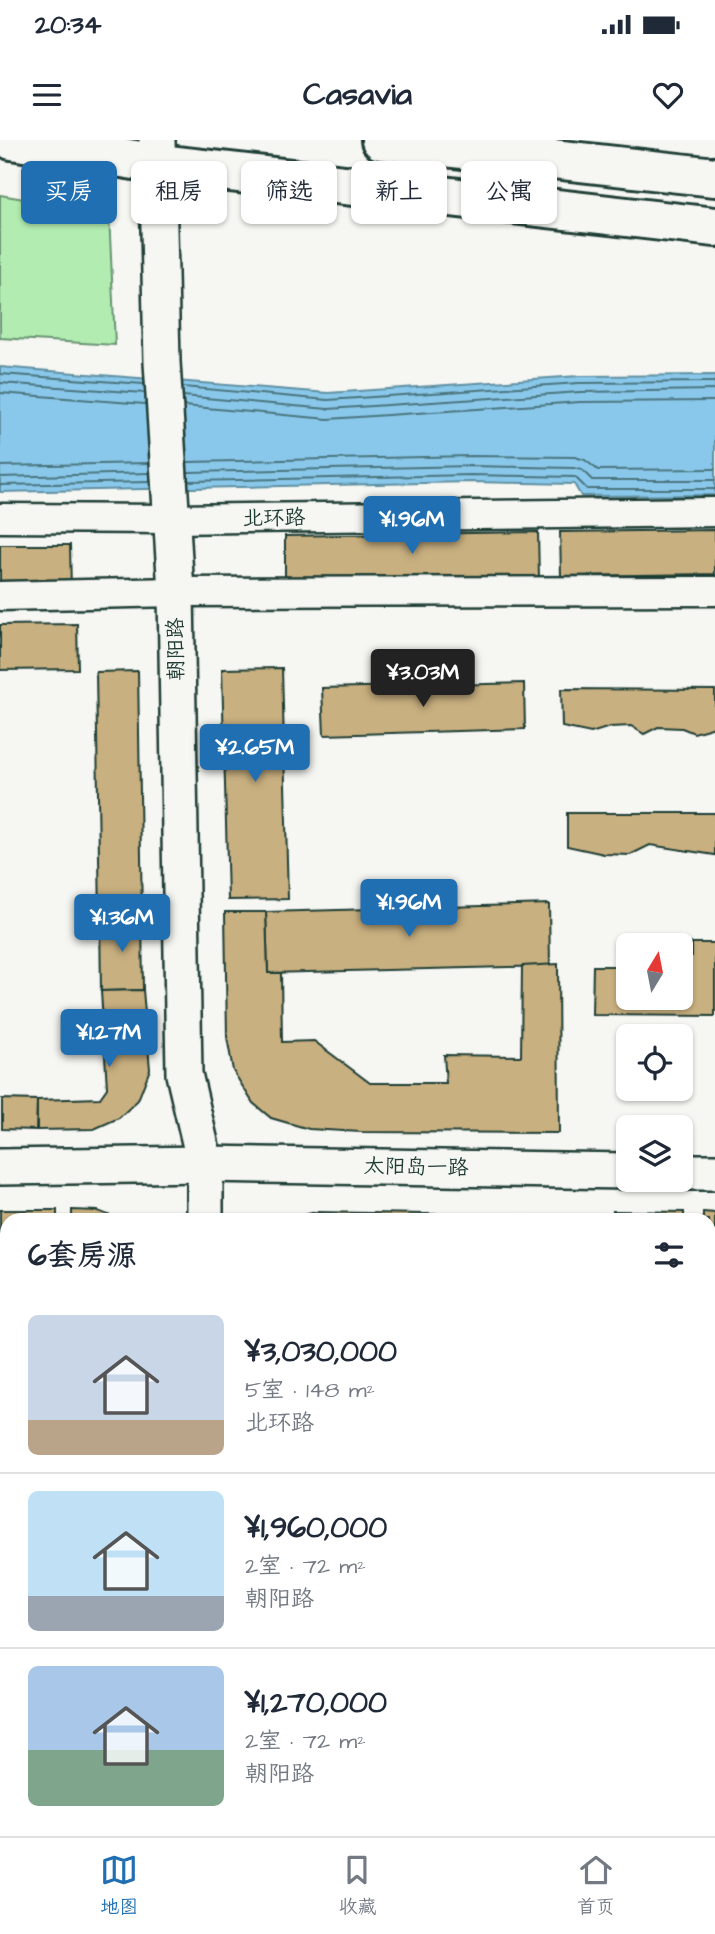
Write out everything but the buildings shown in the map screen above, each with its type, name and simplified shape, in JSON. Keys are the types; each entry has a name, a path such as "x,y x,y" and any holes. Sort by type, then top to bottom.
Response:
{"highway":[{"path":"12,140 158,152 715,227"},
{"path":"381,140 715,177"}],"street":[{"name":"朝阳路","path":"158,152 162,362 176,592 184,1074 205,1164 205,1213"},
{"name":"北环路","path":"0,518 172,508 715,512"},
{"path":"0,596 176,592 715,591"},
{"name":"太阳岛一路","path":"0,1167 36,1169 205,1164 616,1171"},
{"path":"693,1172 715,1172"}],"green space":[{"path":"0,195 21,198 21,224 110,224 115,345 0,338"}],"water":[{"path":"0,367 328,393 579,376 715,375 715,495 581,496 574,484 472,482 0,492"}]}
